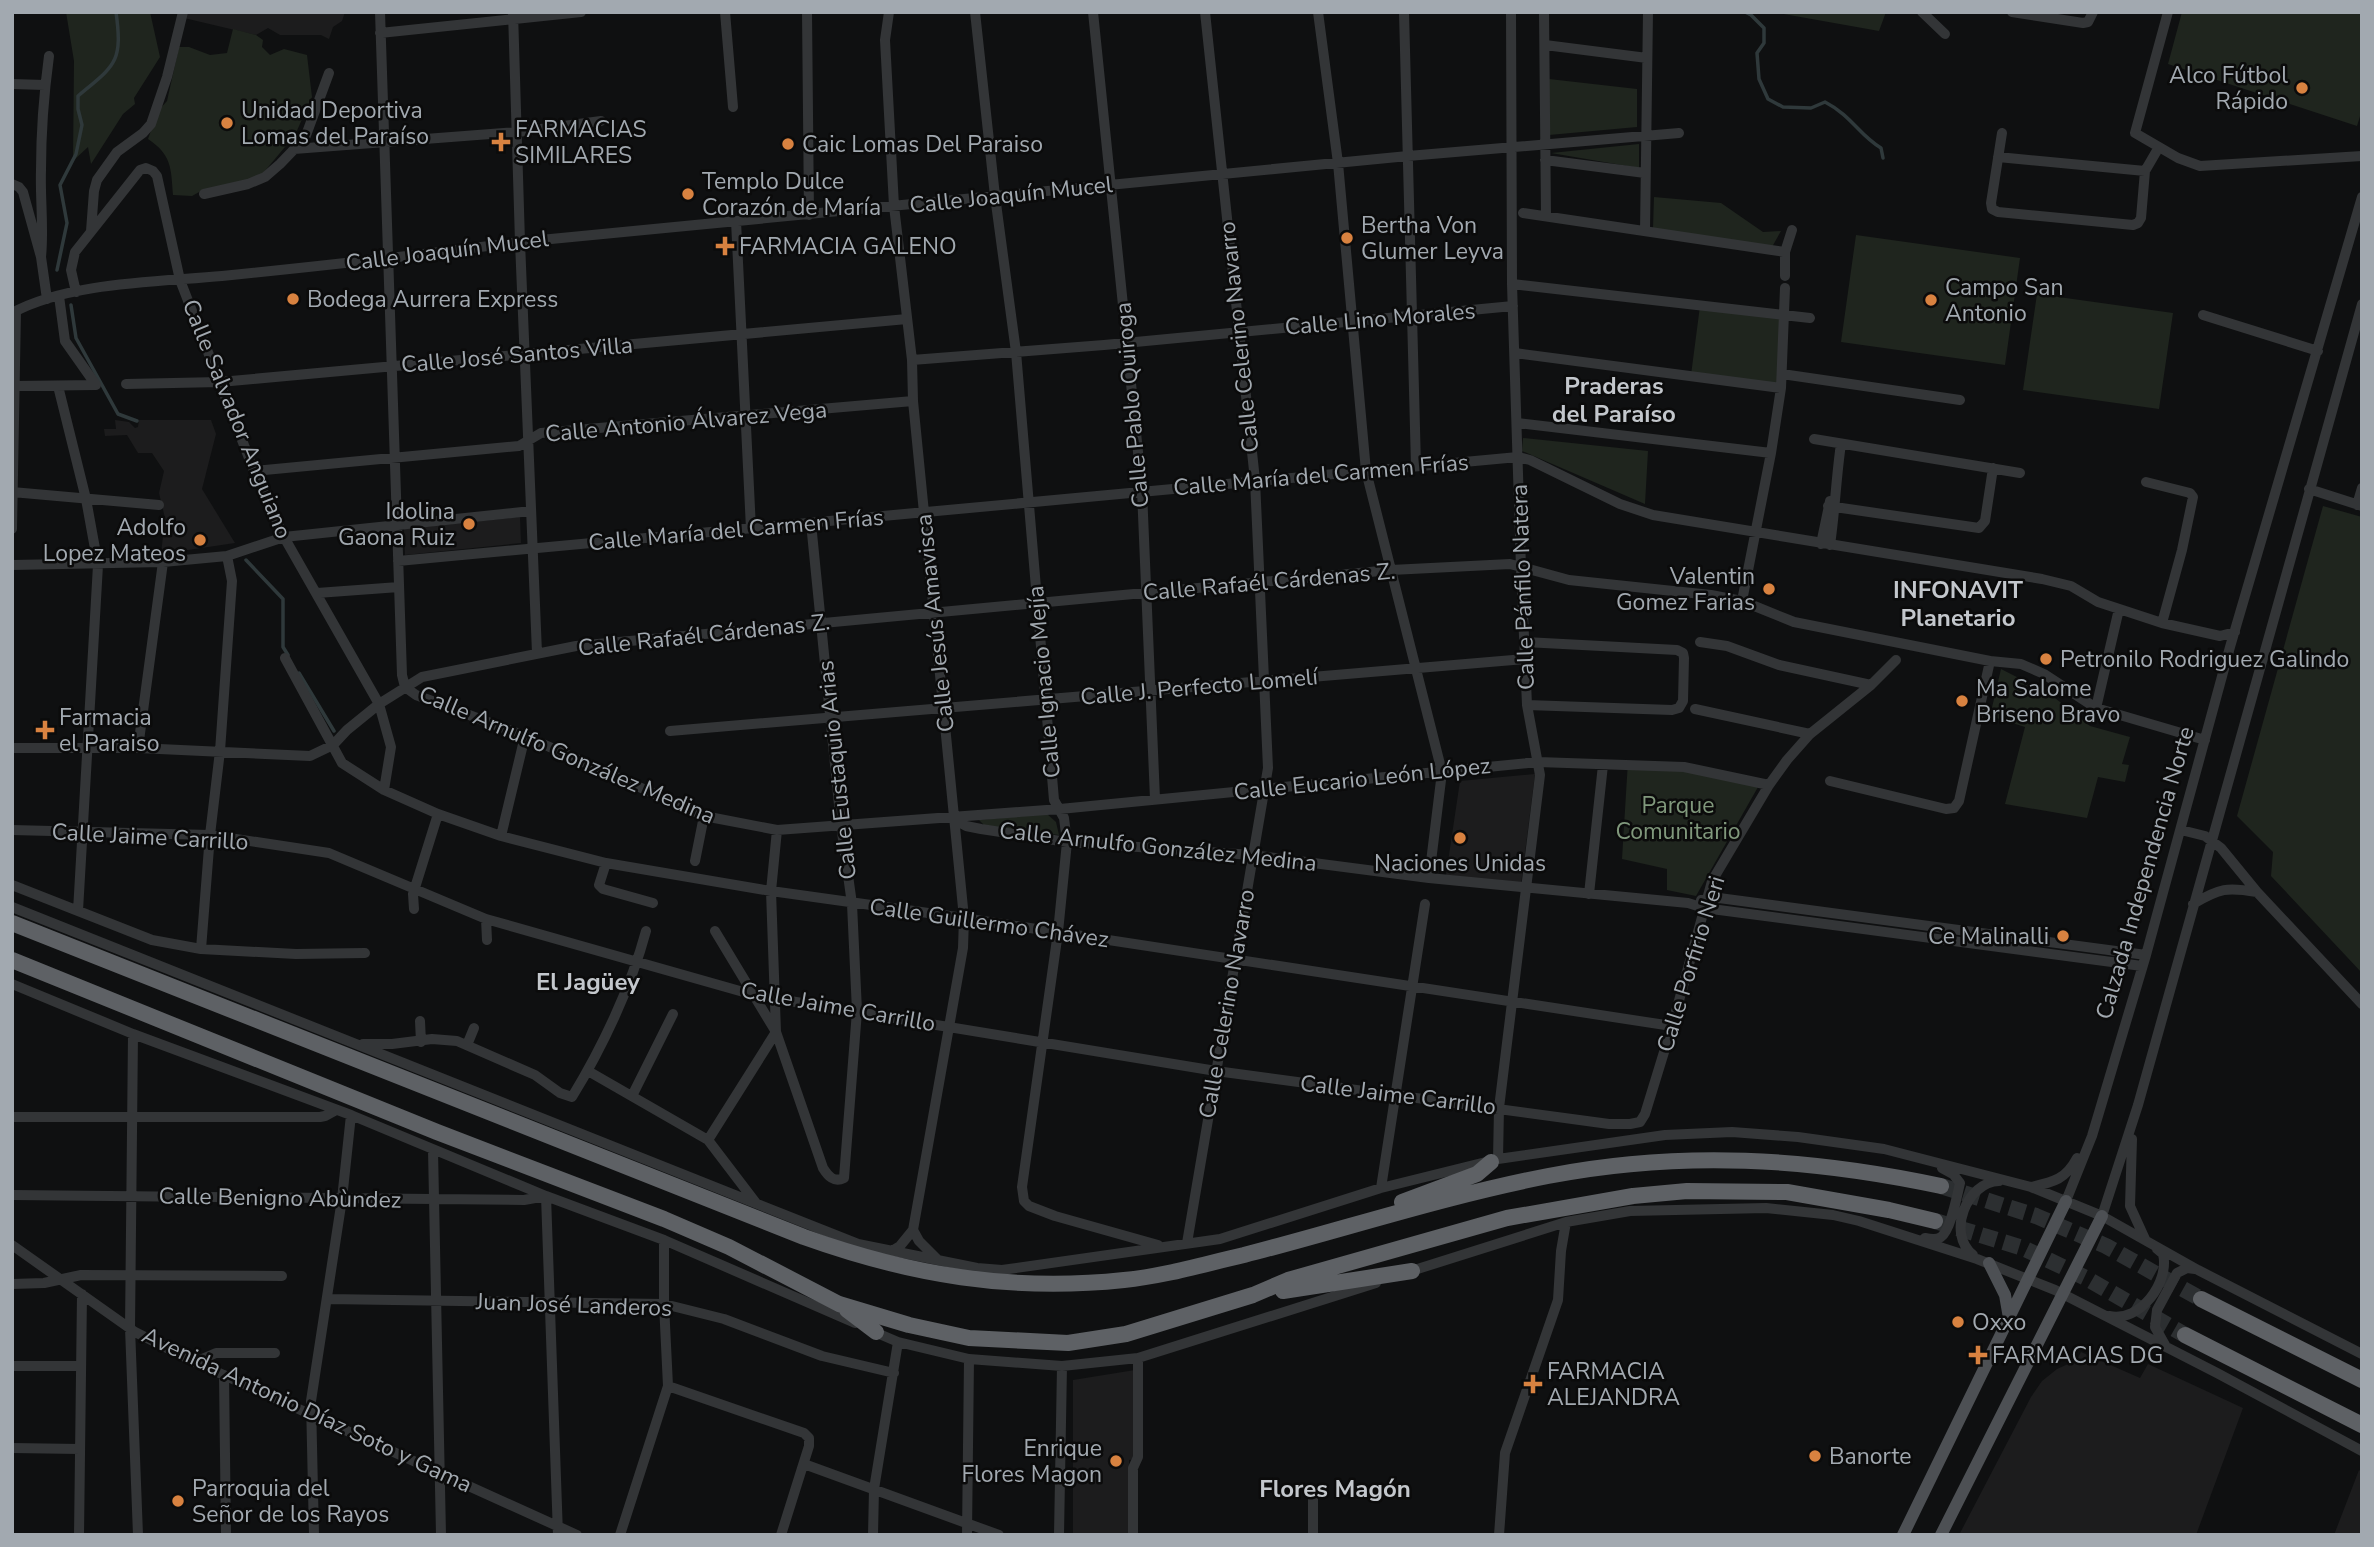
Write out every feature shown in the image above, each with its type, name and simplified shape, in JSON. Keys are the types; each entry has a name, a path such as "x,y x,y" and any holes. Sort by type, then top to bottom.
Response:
{"highway":[{"path":"12,923 804,1237 853,1255 903,1268 964,1279 1017,1283 1126,1280 1173,1272 1549,1176 1672,1160 1765,1160 1877,1172 1941,1186"},
{"path":"12,960 437,1132 664,1219 729,1247 832,1301 876,1332"},
{"path":"1341,1229 1387,1208 1477,1174 1494,1160"},
{"path":"797,1297 832,1301 909,1325 969,1338 1068,1343 1126,1334 1253,1295 1289,1280 1507,1218 1633,1196 1687,1191 1787,1192 1935,1221"},
{"path":"1253,1295 1412,1271"},
{"path":"2201,1298 2362,1380"},
{"path":"2185,1335 2362,1425"}],"main road":[{"name":"Calzada Independencia Norte","path":"1903,1535 2066,1201"},
{"path":"1941,1535 2102,1216"},
{"path":"1983,1261 2007,1300 2009,1319"}],"street":[{"path":"91,231 97,180 117,152 151,124 167,77 183,12"},
{"path":"380,12 394,459 402,675 405,687"},
{"path":"380,33 513,16 581,12"},
{"path":"725,12 733,107"},
{"path":"807,12 809,215"},
{"name":"Calle Jesús Amavisca","path":"889,12 885,40 894,206 912,360 913,401 964,918 963,948 913,1230"},
{"name":"Calle Ignacio Mejía","path":"975,12 995,196 1016,352 1054,800 1060,809 1068,842 1058,932 1021,1187 1024,1201 1029,1206 1055,1216 1164,1246"},
{"name":"Calle Pablo Quiroga","path":"1093,12 1142,491 1155,799"},
{"name":"Calle Celerino Navarro","path":"1187,1243 1268,768 1255,481 1205,12"},
{"path":"1318,12 1338,163 1350,322 1366,471 1442,772 1429,878"},
{"path":"1404,12 1416,466"},
{"name":"Calle Pánfilo Natera","path":"1494,1160 1511,1000 1540,775 1527,705 1521,568 1512,284 1511,12"},
{"path":"1544,12 1546,216"},
{"path":"1645,231 1648,12"},
{"path":"2012,12 2083,23 2088,22 2093,12"},
{"path":"2168,12 2135,133 2200,166 2362,156"},
{"path":"1927,14 1945,34"},
{"path":"513,16 537,653"},
{"path":"1545,45 1647,58"},
{"path":"41,257 41,173 48,55"},
{"path":"204,194 248,184 265,177 305,138 329,74"},
{"path":"12,84 45,85"},
{"path":"294,149 518,132 601,121"},
{"name":"Calle Joaquín Mucel","path":"14,312 47,299 76,292 520,242 1408,156 1679,133"},
{"path":"2002,133 1992,209 1998,212 2133,225 2141,218 2145,171 2159,147"},
{"path":"1998,157 2145,171"},
{"path":"1545,160 1645,173"},
{"name":"Calle Salvador Anguiano","path":"118,196 135,174 146,168 157,176 180,280 254,471 284,537 379,704 391,747 384,790"},
{"path":"12,184 23,192 41,257 47,299"},
{"path":"76,292 71,261 79,245 118,196 94,191"},
{"name":"Calzada Independencia Norte","path":"2066,1201 2092,1136 2144,961 2230,648 2362,197"},
{"path":"1523,213 1785,252"},
{"path":"736,221 751,529"},
{"path":"1785,276 1785,252 1792,230"},
{"path":"1512,284 1810,318"},
{"path":"1742,601 1781,388 1785,288"},
{"path":"15,387 96,385 65,341 59,296"},
{"path":"2102,1216 2133,1123 2362,304"},
{"name":"Calle Lino Morales","path":"912,360 1127,343 1513,306"},
{"path":"12,529 14,312"},
{"path":"2203,316 2318,351"},
{"name":"Calle José Santos Villa","path":"126,384 220,382 907,319"},
{"path":"1514,353 1781,388"},
{"path":"1782,374 1960,400"},
{"path":"58,386 86,499 98,565 78,911"},
{"name":"Calle Antonio Álvarez Vega","path":"254,471 519,446 541,433 913,401"},
{"path":"1517,423 1771,453"},
{"path":"1814,439 2020,473"},
{"path":"1826,544 1841,444"},
{"name":"Calle María del Carmen Frías","path":"398,561 1518,457 1530,460 1620,504 1653,515 2042,579 2071,586 2098,602 2162,623 2220,636 2235,632"},
{"path":"1832,503 1979,528 1985,521 1993,468"},
{"path":"2146,482 2190,493 2193,497 2162,623"},
{"path":"2309,489 2360,506 2362,488"},
{"path":"13,492 159,505"},
{"path":"12,565 98,565 227,556 284,537 531,511"},
{"name":"Calle Eustaquio Arias","path":"776,1032 823,1168 827,1175 839,1181 844,1178 846,1172 857,1010 852,904 841,825 811,523"},
{"path":"201,949 220,751 232,580 227,556"},
{"path":"138,748 163,562"},
{"name":"Calle Rafaél Cárdenas Z.","path":"333,745 346,730 379,704 422,677 576,646 1391,570 1502,563 1569,580 1711,595 1742,601 1794,622 1990,661 2021,664 2044,674 2096,708 2205,740"},
{"path":"317,593 400,587"},
{"path":"2096,708 2119,609"},
{"path":"2220,636 2230,648"},
{"path":"1525,642 1677,650 1683,653 1684,657 1682,701 1679,708 1672,710 1527,705"},
{"path":"1700,642 1727,646 1779,665 1871,685"},
{"name":"Calle Guillermo Chávez","path":"285,658 342,763 384,790 438,814 501,836 606,863 771,891 1672,1026"},
{"name":"Calle J. Perfecto Lomelí","path":"670,731 1525,659"},
{"name":"Calle Porfirio Neri","path":"1640,1122 1645,1114 1672,1026 1712,881 1769,785 1810,734 1871,685 1896,660"},
{"path":"1830,781 1946,809 1955,808 1959,801 1990,661"},
{"name":"Calle Arnulfo González Medina","path":"405,687 416,695 524,736 704,816 777,830 954,819 966,826 1068,842 1252,855 1429,878 1705,903 2144,961"},
{"path":"1695,709 1810,734"},
{"path":"501,836 524,736"},
{"path":"12,748 138,748 310,756 333,745"},
{"name":"Calle Eucario León López","path":"954,819 1538,762 1684,767 1769,785"},
{"path":"1589,894 1603,765"},
{"path":"414,909 413,894 438,814"},
{"path":"695,861 704,816"},
{"name":"Calle Jaime Carrillo","path":"12,830 210,835 329,853 486,919 775,1000 857,1010 1216,1071 1609,1124 1640,1122"},
{"path":"708,1140 776,1032 771,891 777,830"},
{"path":"2180,830 2212,840 2362,1004"},
{"path":"606,863 598,885 603,889 653,903"},
{"path":"12,885 152,940 201,949 296,954 365,953"},
{"path":"2193,904 2220,889 2234,888 2257,892"},
{"path":"1381,1188 1425,904"},
{"path":"12,907 858,1244 977,1268 1002,1270 1220,1239 1381,1188 1494,1160 1665,1135 1732,1132 1884,1149 2031,1187 2102,1216 2198,1270 2362,1354"},
{"path":"486,919 487,940"},
{"path":"353,1044 421,1042 432,1039 457,1041 536,1075 560,1093 572,1097 588,1071 638,961 646,931"},
{"path":"715,931 776,1032"},
{"path":"12,984 132,1034 351,1115 546,1196 664,1240 898,1342 969,1359 1062,1366 1138,1358 1566,1222 1630,1211 1766,1208 1833,1215 1983,1261 2029,1279 2166,1347 2362,1451"},
{"path":"222,990 256,1020"},
{"path":"632,1096 673,1014"},
{"path":"420,1021 421,1042"},
{"path":"467,1045 474,1028"},
{"path":"132,1034 130,1328 138,1535"},
{"path":"588,1071 708,1140 757,1203"},
{"path":"12,1117 326,1116 336,1110"},
{"path":"314,1535 311,1401 342,1199 351,1115"},
{"path":"2104,1315 2117,1318 2129,1314 2151,1298 2165,1263 2163,1254 2146,1240 2130,1206 2133,1123"},
{"path":"2031,1187 2064,1177 2092,1136"},
{"path":"433,1150 442,1535"},
{"path":"1904,1236 1939,1239 1944,1235 1955,1206 1960,1182 1953,1174 1930,1161"},
{"path":"1983,1261 1966,1249 1960,1238 1960,1225 1969,1199 1978,1188 1992,1181 2009,1181"},
{"name":"Calle Benigno Abùndez","path":"12,1195 524,1200 546,1196"},
{"path":"546,1196 558,1530"},
{"path":"1499,1535 1505,1453 1558,1300 1566,1222"},
{"path":"892,1251 900,1246 913,1230 919,1241 937,1259"},
{"path":"620,1535 667,1387 664,1240"},
{"name":"Avenida Antonio Díaz Soto y Gama","path":"12,1245 130,1328 194,1362 439,1471 558,1530 577,1535"},
{"path":"2166,1347 2155,1327 2157,1310 2177,1273 2187,1268 2198,1270"},
{"path":"12,1284 44,1283 81,1275 282,1276"},
{"path":"79,1535 82,1294"},
{"name":"Juan José Landeros","path":"327,1299 664,1304 724,1320 822,1356 894,1373"},
{"path":"873,1535 874,1489 898,1342"},
{"path":"194,1362 216,1353 275,1353"},
{"path":"1133,1535 1133,1468 1138,1457 1138,1358"},
{"path":"967,1529 969,1359"},
{"path":"12,1366 81,1366"},
{"path":"1059,1535 1062,1366"},
{"path":"224,1375 226,1535"},
{"path":"667,1387 803,1433 809,1438 809,1446 781,1535"},
{"path":"12,1448 80,1449"},
{"path":"803,1464 874,1489 967,1529 999,1535"},
{"path":"1313,1499 1313,1535"}],"shaded area":[{"path":"186,12 345,12 342,21 333,27 329,39 321,35 280,35 268,28 256,35 184,18"},
{"path":"115,420 129,422 135,428 138,427 139,420 211,420 216,434 202,489 235,543 161,554 165,518 159,493 164,471 152,453 138,453 127,435 105,436 104,429 116,429"},
{"path":"520,517 521,543 405,555 404,529"},
{"path":"1535,774 1521,884 1446,875 1460,781"},
{"path":"2081,1352 2140,1378 2148,1364 2243,1408 2196,1535 1959,1535 2031,1397 2042,1381 2057,1369 2077,1360"},
{"path":"1135,1370 1135,1459 1129,1460 1130,1535 1073,1535 1073,1380"},
{"path":"2359,1470 2362,1472 2362,1535 2334,1535"}],"green space":[{"path":"66,12 150,12 160,57 134,98 135,104 123,114 91,164 88,147 73,161 74,61"},
{"path":"1773,12 1886,12 1879,31"},
{"name":"Alco Fútbol Rápido","path":"2182,12 2362,12 2362,110 2357,126 2168,64"},
{"name":"Unidad Deportiva Lomas del Paraíso","path":"233,29 256,35 263,40 262,47 270,55 284,49 307,55 312,97 295,135 259,178 201,191 192,196 173,195 169,163 162,151 148,139 158,111 167,101 179,47 189,47 210,55 227,53"},
{"path":"1549,79 1637,89 1637,127 1549,135"},
{"path":"1639,144 1639,168 1551,153"},
{"path":"1654,197 1721,203 1763,232 1781,231 1772,247 1653,228"},
{"name":"Campo San Antonio","path":"1856,235 2020,258 2005,365 1841,342"},
{"name":"Campo San Antonio","path":"2037,294 2173,313 2159,409 2023,390"},
{"path":"1700,306 1782,316 1781,386 1691,375"},
{"path":"1523,438 1648,451 1645,504 1522,451"},
{"path":"2323,506 2362,517 2362,973 2271,876 2273,852 2237,816"},
{"path":"2001,669 2050,694 2090,726 2130,737 2122,764 2129,765 2125,782 2098,777 2087,818 2005,804 2025,727 1990,716"},
{"name":"Parque Comunitario","path":"1628,761 1762,780 1696,896 1667,890 1667,869 1622,859"},
{"path":"1047,814 1056,822 1059,835 985,826 979,820"}],"waterway":[{"path":"57,270 67,223 60,185 76,154 82,125 78,96 114,62 118,42 116,12"},
{"path":"1745,12 1764,28 1764,43 1757,53 1759,79 1768,99 1783,107 1811,108 1825,102 1842,113 1881,148 1883,158"},
{"path":"71,305 76,338 118,414 137,421"},
{"path":"246,560 283,599 283,647 288,655"},
{"path":"299,673 334,731"}],"tunnel":[{"path":"1941,1186 2036,1216 2106,1246 2201,1299"},
{"path":"1935,1221 2023,1248 2086,1278 2185,1335"}],"place":[{"name":"Alco Fútbol Rápido","path":"2302,88"},
{"name":"Unidad Deportiva Lomas del Paraíso","path":"227,123"},
{"name":"FARMACIAS SIMILARES","path":"501,142"},
{"name":"Caic Lomas Del Paraiso","path":"788,144"},
{"name":"Templo Dulce Corazón de María","path":"688,194"},
{"name":"Bertha Von Glumer Leyva","path":"1347,238"},
{"name":"FARMACIA GALENO","path":"725,246"},
{"name":"Bodega Aurrera Express","path":"293,299"},
{"name":"Campo San Antonio","path":"1931,300"},
{"name":"Idolina Gaona Ruiz","path":"469,524"},
{"name":"Adolfo Lopez Mateos","path":"200,540"},
{"name":"Valentin Gomez Farias","path":"1769,589"},
{"name":"Petronilo Rodriguez Galindo","path":"2046,659"},
{"name":"Ma Salome Briseno Bravo","path":"1962,701"},
{"name":"Farmacia el Paraiso","path":"45,730"},
{"name":"Naciones Unidas","path":"1460,838"},
{"name":"Ce Malinalli","path":"2063,936"},
{"name":"Oxxo","path":"1958,1322"},
{"name":"FARMACIAS DG","path":"1978,1355"},
{"name":"FARMACIA ALEJANDRA","path":"1533,1384"},
{"name":"Banorte","path":"1815,1456"},
{"name":"Enrique Flores Magon","path":"1116,1461"},
{"name":"Parroquia del Señor de los Rayos","path":"178,1501"}],"district":[{"name":"Praderas del Paraíso","path":"1614,400"},
{"name":"INFONAVIT Planetario","path":"1958,604"},
{"name":"El Jagüey","path":"588,982"},
{"name":"Flores Magón","path":"1335,1489"}]}
